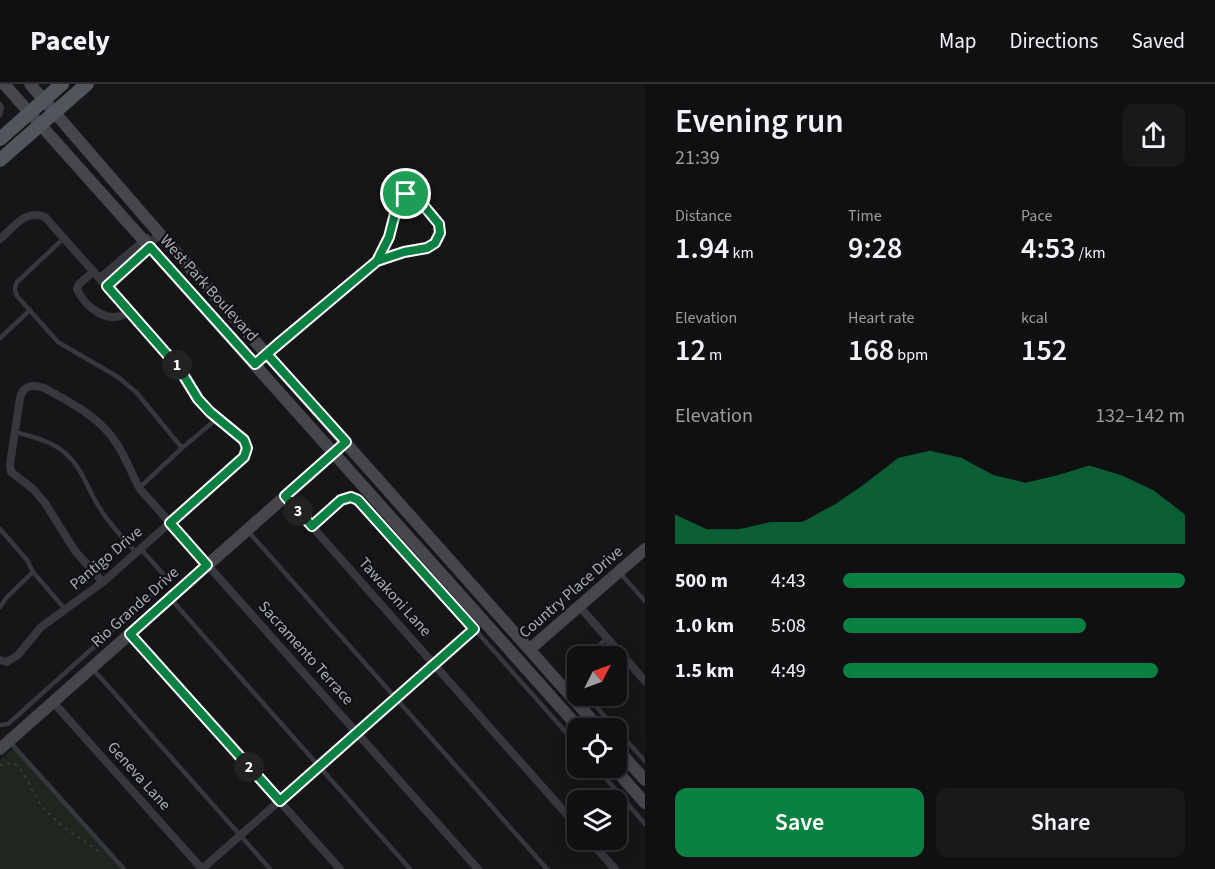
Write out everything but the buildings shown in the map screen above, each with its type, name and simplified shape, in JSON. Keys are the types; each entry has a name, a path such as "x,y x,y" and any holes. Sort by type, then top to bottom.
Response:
{"main road":[{"name":"West Park Boulevard","path":"4,84 570,718"},
{"name":"West Park Boulevard","path":"30,84 158,232 590,718"},
{"path":"0,139 62,84"},
{"path":"0,160 87,84"},
{"path":"255,364 267,354"},
{"name":"Rio Grande Drive","path":"5,745 334,453"},
{"name":"Country Place Drive","path":"530,649 645,549"},
{"path":"627,760 645,780"},
{"path":"623,778 645,803"}],"street":[{"path":"0,239 26,216 37,214 45,217 179,368 198,399 218,418"},
{"path":"107,286 158,232"},
{"path":"129,311 121,316 102,315 96,312 79,294 79,285 146,243"},
{"name":"Sacramento Terrace","path":"15,432 21,393 32,385 44,388 90,415 106,430 117,444 140,488 478,869"},
{"name":"Pantigo Drive","path":"0,660 7,662 12,660 41,627 103,582 244,457 246,452 244,440 218,418"},
{"path":"15,432 10,468 14,476 33,489 45,503 75,551 103,582"},
{"name":"Rio Grande Drive","path":"334,453 346,442"},
{"name":"Tawakoni Lane","path":"285,496 567,814"},
{"path":"579,606 645,681"},
{"path":"130,634 340,869"},
{"name":"Country Place Drive","path":"519,659 530,649"},
{"path":"202,869 435,664"},
{"name":"Geneva Lane","path":"53,702 202,869"},
{"path":"598,850 615,869"}],"lane":[{"path":"0,104 2,108 0,115"},
{"path":"267,354 377,261 404,252 427,248 438,239 441,228 439,224 416,197 403,194 399,198 389,237 377,261"},
{"path":"64,238 16,283 17,296 58,342 118,377 136,392 182,448"},
{"path":"0,338 30,310"},
{"path":"140,488 218,418"},
{"path":"0,725 8,724 165,581 163,574 108,520 94,500 78,468 64,451 46,440 15,432"},
{"path":"312,526 341,500 351,497 358,500 567,734"},
{"path":"0,529 65,609"},
{"path":"247,530 547,869"},
{"path":"0,607 33,572"},
{"path":"619,572 645,601"},
{"path":"170,598 410,869"},
{"path":"435,664 474,629"},
{"path":"599,646 607,639"},
{"path":"92,668 270,869"},
{"path":"596,706 606,718"},
{"path":"627,742 645,762"},
{"path":"5,745 124,869"},
{"path":"606,778 645,824"}],"path":[{"path":"0,765 13,763 19,767 46,812 106,858"}],"shaded area":[{"path":"13,748 121,869 0,869 0,760"}],"route":[{"path":"406,194 399,198 389,237 377,261 255,364 150,247 107,286 179,368 198,399 244,440 247,448 244,457 170,523 207,565 130,634 280,801 474,629 358,500 351,497 341,500 312,526 285,496 346,442 267,354 377,261 404,252 427,248 435,243 440,233 439,224 416,197 406,194"}]}
